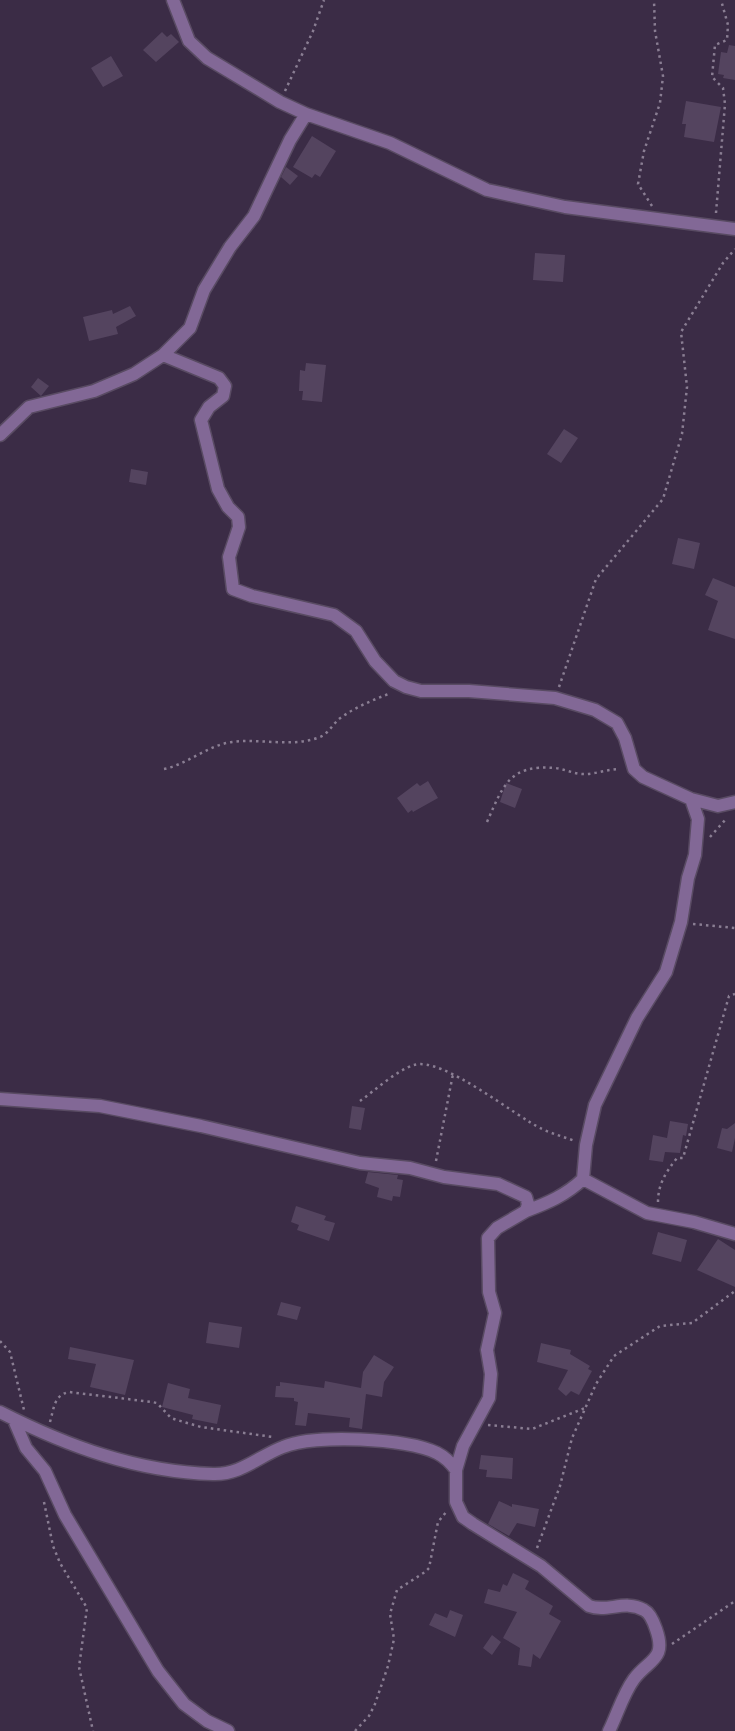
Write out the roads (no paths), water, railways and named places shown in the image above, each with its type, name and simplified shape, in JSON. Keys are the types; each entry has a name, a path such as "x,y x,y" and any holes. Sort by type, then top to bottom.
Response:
{"street":[{"path":"173,0 189,41 207,58 280,102 306,114 390,143 487,190 565,207 735,229"},
{"path":"0,435 29,407 94,391 134,374 163,355 190,328 204,290 230,247 254,216 290,140 306,114"},
{"path":"163,355 220,378 224,386 223,396 209,407 202,420 218,489 228,507 238,517 239,526 230,557 233,589 252,596 334,615 356,631 375,661 394,681 406,687 421,691 469,691 555,698 595,710 617,723 634,769 643,777 691,799 718,806 735,802"},
{"path":"609,1731 634,1679 650,1665 659,1653 660,1641 653,1621 646,1610 630,1605 598,1610 589,1606 541,1566 472,1524 463,1517 456,1502 456,1470 463,1446 489,1398 491,1374 487,1350 495,1313 488,1292 488,1238 497,1228 526,1211 552,1202 571,1190 583,1179 586,1145 595,1105 637,1018 666,972 681,922 688,878 695,856 698,819 691,799"},
{"path":"0,1100 100,1106 200,1126 360,1163 410,1168 434,1174 498,1184 519,1192 526,1197 528,1204 526,1211"},
{"path":"583,1179 647,1213 694,1222 735,1234"},
{"path":"0,1412 46,1435 88,1451 138,1465 227,1474 239,1470 283,1447 327,1439 409,1445 437,1453 447,1459 456,1470"},
{"path":"14,1420 26,1448 45,1472 65,1515 158,1671 184,1704 207,1721 228,1731"}]}
